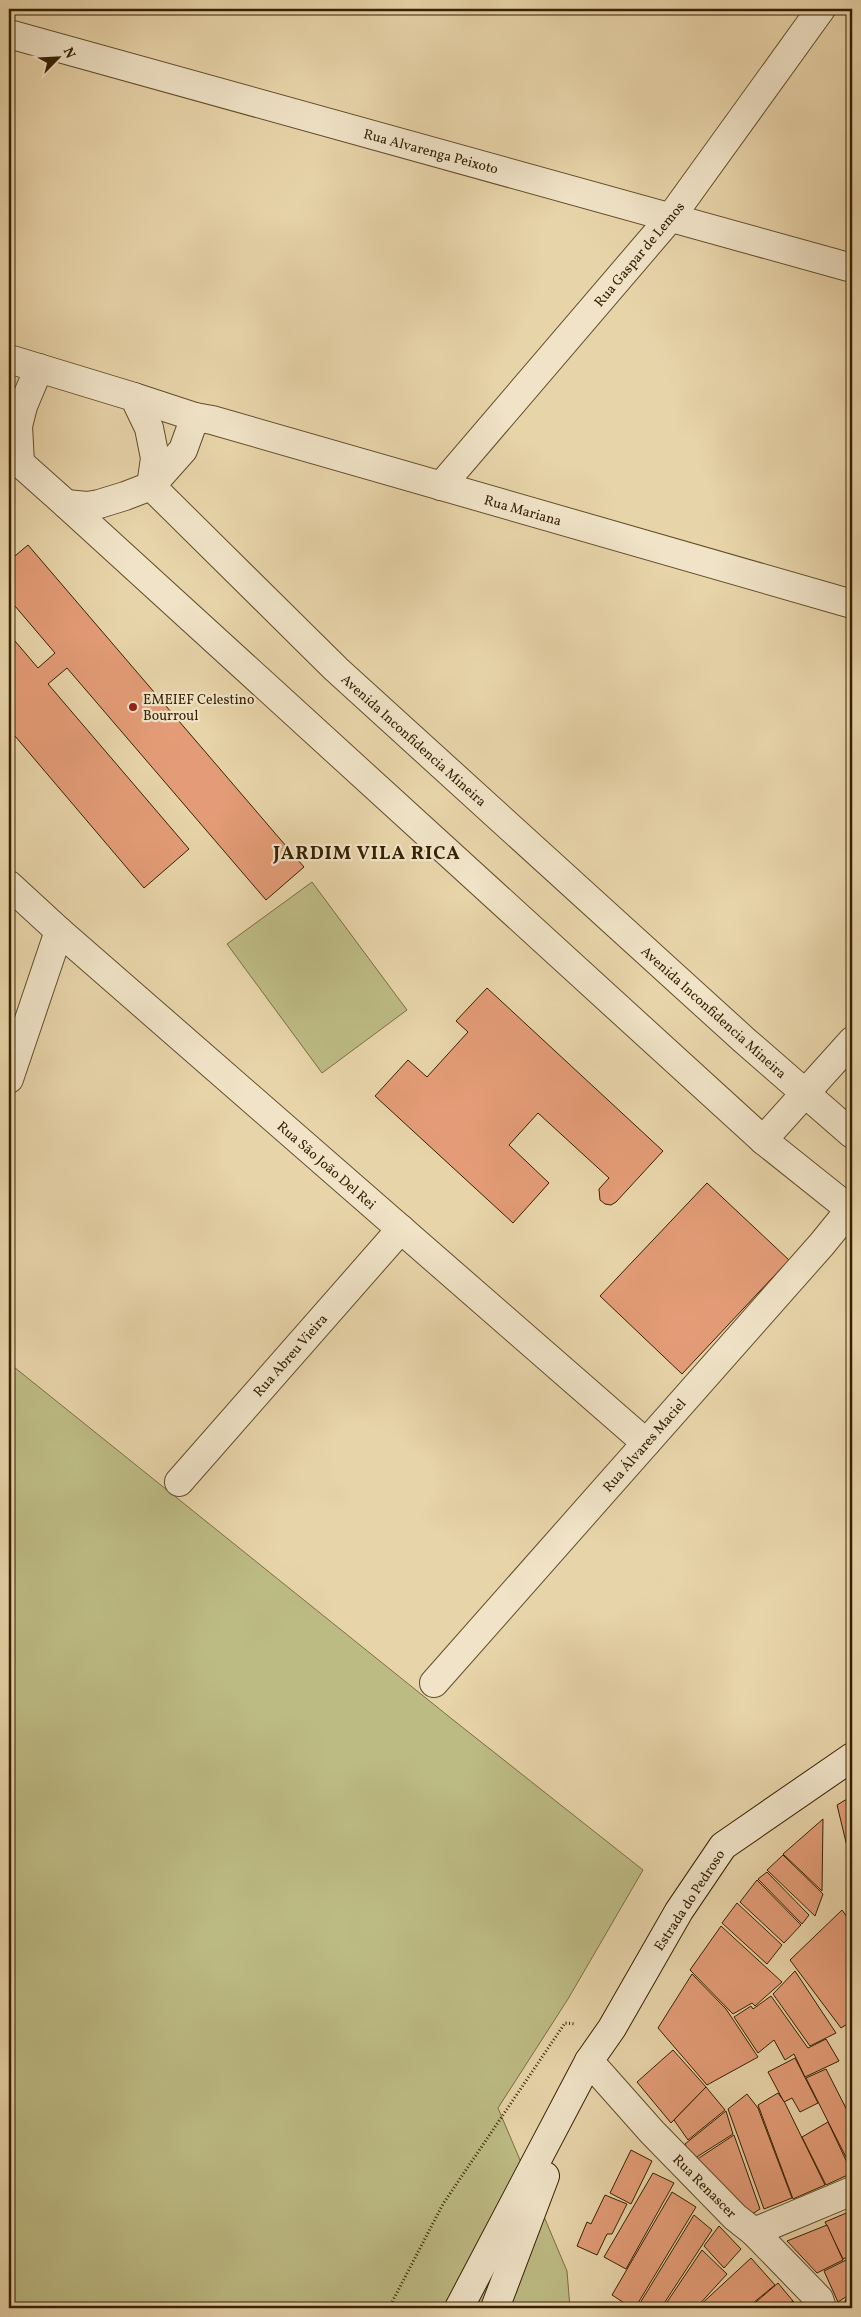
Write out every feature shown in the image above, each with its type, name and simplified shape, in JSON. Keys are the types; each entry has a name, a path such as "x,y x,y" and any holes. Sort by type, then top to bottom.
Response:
{"street":[{"name":"Rua Gaspar de Lemos","path":"441,486 672,217 821,9"},
{"name":"Rua Alvarenga Peixoto","path":"9,34 852,268"},
{"path":"9,359 134,397 149,428 155,458 151,486"},
{"path":"39,368 23,406 18,426 14,460 66,504 763,1140 851,1209"},
{"name":"Rua Mariana","path":"134,397 195,417 212,420 852,604"},
{"path":"66,504 87,506 99,504 151,486 183,450 195,417"},
{"name":"Avenida Inconfidencia Mineira","path":"151,486 336,668 731,1028 852,1134"},
{"name":"Rua São João Del Rei","path":"9,885 58,931 646,1443"},
{"path":"9,1079 58,931"},
{"path":"763,1140 852,1041"},
{"name":"Rua Álvares Maciel","path":"434,1683 851,1209"},
{"name":"Rua Abreu Vieira","path":"179,1482 401,1229"},
{"name":"Estrada do Pedroso","path":"459,2308 588,2061 612,2028 679,1911 723,1846 852,1757"},
{"name":"Estrada do Pedroso","path":"495,2308 588,2061"},
{"name":"Rua Renascer","path":"588,2061 652,2132 819,2299 822,2308"},
{"path":"754,2232 852,2191"}],"path":[{"path":"389,2308 443,2204 565,2023 612,2028"}],"shaded area":[{"path":"312,882 407,1010 322,1073 227,944"},
{"path":"9,1363 643,1870 568,1999 498,2108 567,2271 570,2308 9,2308"}],"building":[{"name":"EMEIEF Celestino Bourroul","path":"28,545 304,867 266,900 67,668 48,684 189,849 144,888 9,729 9,634 38,668 55,653 9,599 9,561"},
{"path":"487,988 663,1151 616,1202 611,1205 605,1204 600,1200 599,1189 609,1178 538,1113 509,1145 549,1183 513,1223 375,1096 408,1060 427,1077 468,1032 456,1021"},
{"path":"707,1183 789,1260 682,1374 600,1296"},
{"path":"852,1796 852,1867 837,1805"},
{"path":"823,1819 822,1891 783,1854"},
{"path":"783,1855 823,1894 815,1916 767,1870"},
{"path":"767,1872 809,1915 802,1924 758,1879"},
{"path":"757,1880 801,1925 784,1943 740,1902"},
{"path":"737,1903 782,1945 767,1964 722,1923"},
{"path":"842,1910 852,1924 852,1985 849,1988 852,1991 852,2021 841,2028 790,1960"},
{"path":"721,1926 782,1982 755,2006 752,2003 733,2014 690,1970"},
{"path":"795,1971 836,2033 810,2046 773,1994"},
{"path":"692,1974 726,2009 758,2057 707,2085 658,2028"},
{"path":"771,1996 808,2048 826,2039 839,2061 805,2077 794,2054 785,2060 774,2040 758,2053 734,2017 751,2006 753,2009"},
{"path":"673,2050 706,2087 671,2123 637,2082"},
{"path":"795,2058 818,2103 800,2112 792,2098 784,2102 768,2072"},
{"path":"826,2069 852,2120 852,2169 806,2078"},
{"path":"706,2087 725,2110 688,2140 674,2120"},
{"path":"778,2093 785,2103 825,2185 793,2199 758,2105"},
{"path":"747,2094 758,2108 792,2198 764,2209 728,2109"},
{"path":"726,2111 733,2134 692,2160 685,2144"},
{"path":"828,2122 852,2173 826,2185 802,2137"},
{"path":"734,2135 760,2209 749,2216 696,2160"},
{"path":"631,2150 652,2161 631,2204 610,2193"},
{"path":"653,2173 674,2183 626,2269 604,2257"},
{"path":"672,2192 696,2207 635,2308 632,2308 612,2295"},
{"path":"605,2195 627,2204 612,2234 607,2234 597,2255 577,2246 587,2222 591,2224"},
{"path":"851,2211 852,2255 843,2259 825,2222"},
{"path":"694,2215 712,2230 661,2308 637,2308"},
{"path":"827,2225 843,2260 817,2273 787,2241"},
{"path":"719,2226 741,2249 724,2268 704,2246"},
{"path":"702,2250 727,2274 696,2308 663,2308"},
{"path":"852,2257 852,2293 838,2302 824,2271"},
{"path":"751,2258 775,2285 747,2308 697,2308"},
{"path":"778,2283 793,2301 783,2308 749,2308"},
{"path":"852,2295 852,2308 847,2308 845,2300"},
{"path":"793,2301 797,2308 784,2308"}],"place":[{"name":"EMEIEF Celestino Bourroul","path":"133,707"}],"district":[{"name":"JARDIM VILA RICA","path":"367,852"}]}
